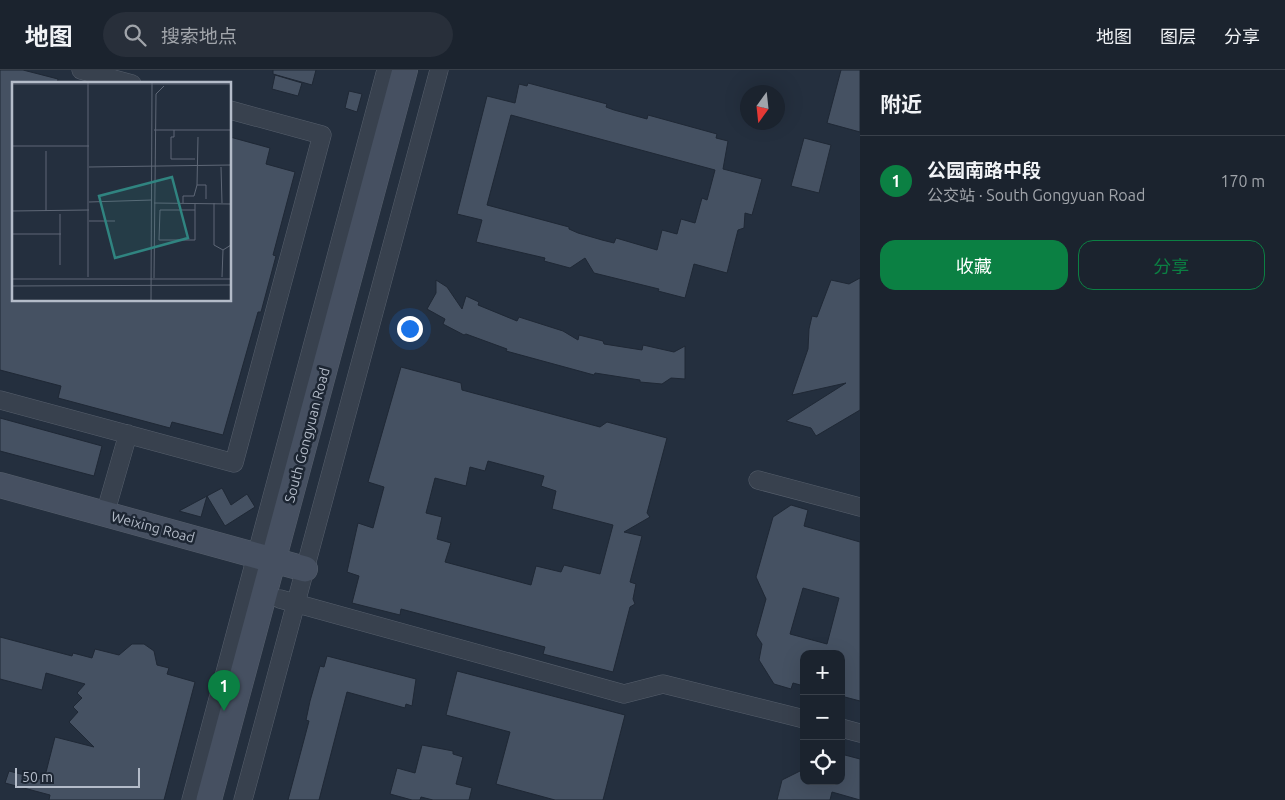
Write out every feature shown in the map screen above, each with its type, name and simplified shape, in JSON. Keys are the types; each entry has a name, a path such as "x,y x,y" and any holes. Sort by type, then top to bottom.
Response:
{"main road":[{"name":"South Gongyuan Road","path":"225,800 288,601 281,562 405,70"},
{"name":"South Gongyuan Road","path":"208,800 281,562 420,70"},
{"name":"Weixing Road","path":"0,485 281,562"}],"street":[{"path":"81,70 125,82"},
{"path":"281,562 386,70"},
{"path":"191,800 281,562 439,70"},
{"path":"0,400 234,463 322,135 231,110"},
{"path":"105,514 128,434"},
{"path":"758,480 860,507"},
{"path":"243,800 288,601 624,694 663,684 800,718"},
{"path":"845,729 860,733"}],"building":[{"path":"0,70 23,70 58,79 57,82 12,82 12,301 231,301 231,137 270,148 266,164 295,172 273,255 276,256 261,312 258,312 223,435 172,422 170,428 58,398 61,386 0,370"},
{"path":"273,70 316,70 312,85 273,74"},
{"path":"841,70 860,70 860,132 827,123"},
{"path":"275,75 302,83 298,96 272,89"},
{"path":"528,83 607,104 606,107 614,110 647,119 648,115 717,134 716,138 728,141 723,169 762,179 752,215 745,213 744,228 738,230 727,273 694,264 685,298 658,291 659,289 594,273 585,258 570,268 544,261 545,258 476,242 482,220 457,214 487,96 515,103 519,84 527,86","holes":["511,115 715,170 707,200 702,198 695,223 681,219 677,234 662,230 657,250 616,238 614,243 602,240 578,233 569,229 569,227 487,205"]},
{"path":"349,91 362,94 357,112 345,108"},
{"path":"804,138 831,145 819,193 791,186"},
{"path":"860,278 860,410 816,436 811,428 786,421 846,383 792,395 808,349 812,316 817,317 831,280 849,284"},
{"path":"436,280 447,287 462,309 466,296 479,302 478,305 517,321 519,317 563,331 578,340 579,335 603,341 604,344 642,350 643,345 674,352 685,346 685,379 671,378 662,384 640,382 640,380 595,373 594,375 506,351 507,349 466,334 464,335 443,324 445,319 427,309 436,293"},
{"path":"401,367 461,383 462,390 600,427 607,422 667,438 647,513 650,517 624,532 642,536 630,582 636,584 633,599 635,604 630,607 613,672 543,654 545,647 401,609 400,615 352,603 359,576 347,572 358,523 373,528 384,487 368,482","holes":["488,461 544,476 541,486 556,491 552,509 613,525 600,574 564,565 561,572 536,566 531,585 445,562 451,543 437,539 442,517 426,513 435,478 466,486 470,467 485,471"]},
{"path":"0,418 102,446 94,476 0,451"},
{"path":"222,488 231,505 247,494 255,507 225,526 207,496"},
{"path":"207,496 201,517 179,511"},
{"path":"791,505 808,510 804,526 860,542 860,701 845,697 845,650 800,650 800,685 793,683 791,689 774,684 759,660 762,644 756,635 766,599 756,577 773,517","holes":["803,588 839,598 827,644 790,634"]},
{"path":"0,637 72,656 73,653 92,658 95,649 119,655 132,644 144,644 154,651 157,665 169,668 167,674 195,682 164,800 49,800 50,795 5,783 9,771 44,780 55,737 94,747 69,722 78,712 73,707 82,698 77,693 85,684 46,673 42,690 0,679"},
{"path":"327,656 416,679 412,706 406,704 405,708 347,692 319,800 288,800 309,721 306,720 310,701 320,666 324,667"},
{"path":"457,671 625,715 603,800 555,800 496,784 510,732 446,715"},
{"path":"422,745 453,751 453,754 463,757 456,784 472,788 469,800 433,800 421,797 420,800 412,800 390,794 397,768 415,773"},
{"path":"845,755 860,759 860,800 832,792 830,800 777,800 782,780 800,771 800,785 845,785"}],"place":[{"name":"公园南路中段","path":"224,711"}]}
